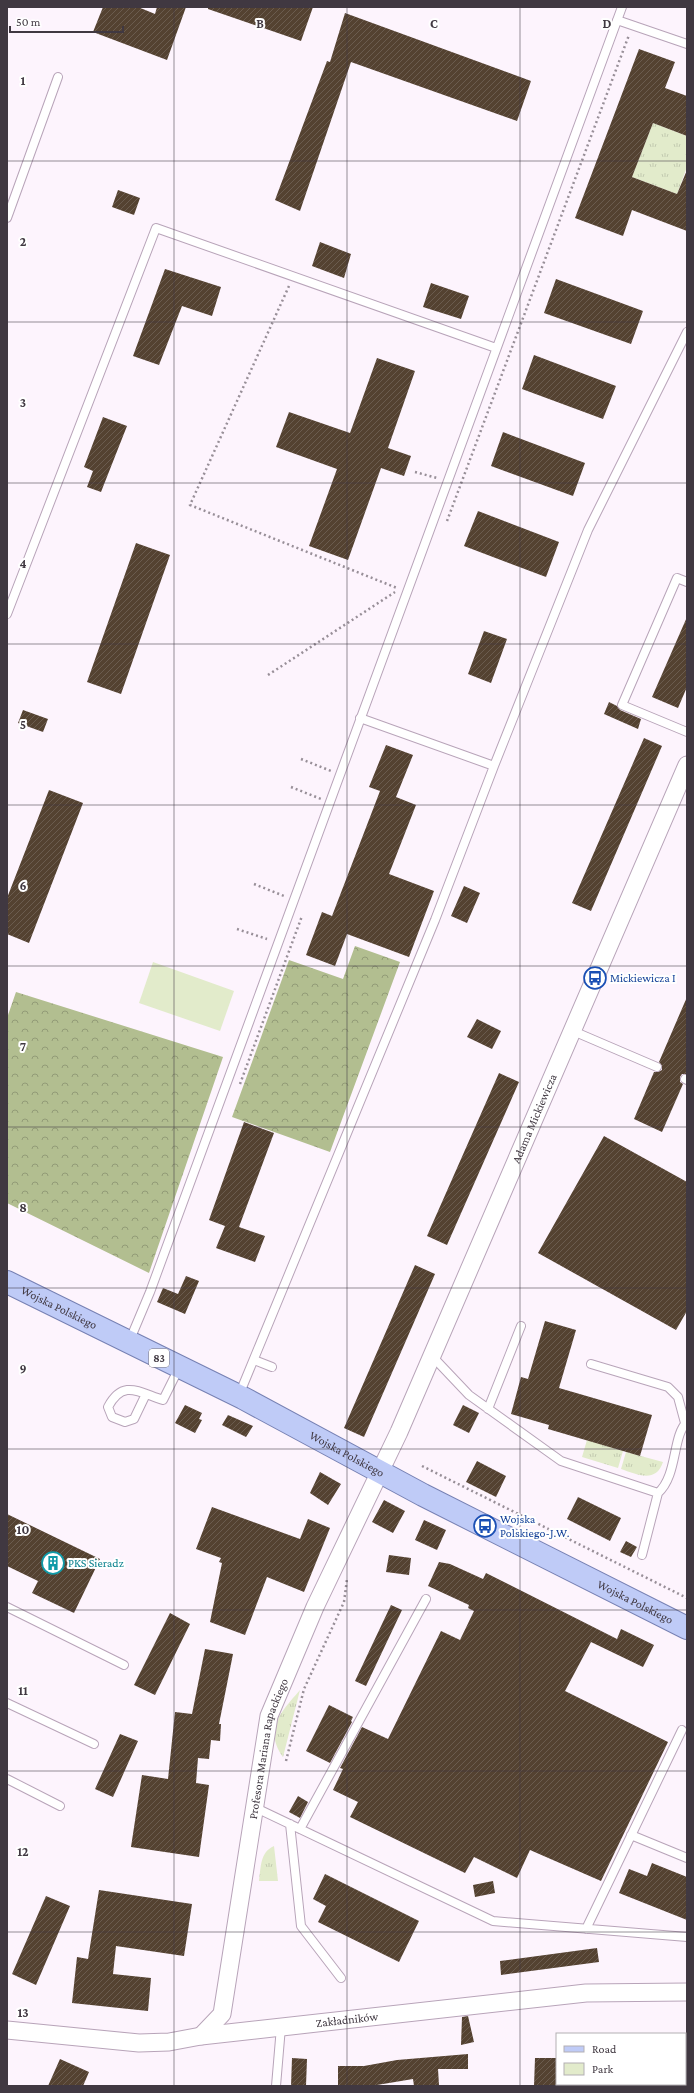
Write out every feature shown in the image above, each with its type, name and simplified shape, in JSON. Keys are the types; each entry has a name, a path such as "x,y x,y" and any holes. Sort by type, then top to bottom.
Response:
{"main road":[{"name":"Wojska Polskiego","path":"7,1282 238,1396 379,1471 687,1628"}],"street":[{"name":"Adama Mickiewicza","path":"379,1471 432,1356 685,774"},
{"name":"Profesora Mariana Rapackiego","path":"201,2036 222,2014 269,1716 315,1607 379,1471"},
{"name":"Zakładników","path":"7,2030 138,2043 168,2042 201,2036 586,1993 687,1992"}],"lane":[{"path":"129,1342 148,1297 622,7"},
{"path":"617,20 687,44"},
{"path":"7,218 58,77"},
{"path":"7,614 156,228 496,348"},
{"path":"238,1396 435,920 494,766 588,530 687,332"},
{"path":"687,582 677,578 622,704 687,732"},
{"path":"360,718 494,766"},
{"path":"573,1031 657,1067"},
{"path":"488,1409 521,1326"},
{"path":"432,1356 470,1395 561,1461 658,1493"},
{"path":"254,1360 272,1367"},
{"path":"592,1364 668,1387 674,1391 678,1397 686,1423 669,1479 658,1493 642,1555"},
{"path":"146,1394 134,1419 125,1422 112,1417 108,1407 114,1396 123,1390 146,1394 163,1400 179,1368"},
{"path":"300,1829 426,1599"},
{"path":"7,1607 124,1665"},
{"path":"7,1703 94,1744"},
{"path":"586,1929 682,1730"},
{"path":"7,1779 60,1806"},
{"path":"254,1807 493,1921 687,1937"},
{"path":"290,1824 301,1926 341,1978"},
{"path":"632,1835 687,1858"},
{"path":"276,2086 281,2027"}],"path":[{"path":"446,524 633,25"},
{"path":"293,276 190,505 399,588"},
{"path":"301,759 340,774"},
{"path":"291,787 330,802"},
{"path":"254,884 294,900"},
{"path":"237,929 291,947"},
{"path":"422,1466 687,1598"},
{"path":"286,1761 304,1689 344,1602 348,1575"}],"green space":[{"path":"653,123 687,136 687,167 677,194 632,177"},
{"path":"355,946 400,962 330,1152 232,1117 289,960 343,979"},
{"path":"153,962 234,991 220,1031 139,1003"},
{"path":"16,992 223,1057 149,1273 7,1203 7,1018"},
{"path":"587,1440 623,1451 618,1468 582,1457"},
{"path":"626,1452 663,1462 660,1469 656,1473 645,1476 639,1475 621,1469"},
{"path":"300,1690 283,1757 277,1747 275,1738 277,1721 281,1713"},
{"path":"274,1846 278,1881 259,1881 262,1860 266,1852"}],"building":[{"path":"103,7 138,7 155,14 157,7 186,7 167,60 93,32"},
{"path":"208,7 313,7 301,41 208,9"},
{"path":"345,13 531,81 517,121 351,62 300,211 275,200 327,61 330,62"},
{"path":"639,49 675,62 665,88 687,96 687,136 653,123 632,177 677,194 687,170 687,231 632,210 623,236 575,218"},
{"path":"118,190 140,198 134,215 112,207"},
{"path":"320,242 351,254 344,278 312,266"},
{"path":"165,269 221,287 212,316 182,306 159,365 133,356"},
{"path":"556,279 643,311 631,344 544,313"},
{"path":"431,283 469,296 461,319 423,307"},
{"path":"534,355 616,386 603,419 522,389"},
{"path":"377,358 415,371 388,448 411,456 404,476 381,468 348,560 309,546 337,469 276,447 289,412 350,433"},
{"path":"103,417 127,426 101,492 87,487 93,471 84,467"},
{"path":"503,432 585,463 573,496 491,466"},
{"path":"478,511 559,542 546,577 464,546"},
{"path":"136,543 170,555 121,694 87,682"},
{"path":"687,617 687,687 678,708 652,697"},
{"path":"484,631 507,639 491,683 468,674"},
{"path":"609,702 617,706 620,710 641,719 638,729 604,714"},
{"path":"23,710 48,719 43,732 18,723"},
{"path":"644,738 662,746 591,911 572,903"},
{"path":"386,745 413,755 396,797 416,805 389,874 434,891 409,957 347,934 335,966 306,955 322,912 332,916 380,791 369,787"},
{"path":"49,790 83,803 29,943 7,934 7,898"},
{"path":"464,886 480,893 467,923 451,916"},
{"path":"687,997 687,1074 682,1074 680,1077 680,1082 683,1084 662,1132 634,1119 654,1072 662,1070 662,1066 659,1062"},
{"path":"477,1019 501,1031 492,1049 467,1037"},
{"path":"499,1073 519,1082 447,1245 427,1236"},
{"path":"244,1122 274,1133 239,1227 265,1236 255,1262 216,1248 225,1226 209,1220"},
{"path":"604,1136 687,1182 687,1311 676,1330 538,1253"},
{"path":"415,1265 435,1274 364,1437 344,1428"},
{"path":"186,1276 199,1281 185,1314 157,1302 163,1288 178,1294"},
{"path":"545,1321 576,1330 559,1388 652,1415 640,1456 548,1429 549,1425 511,1414 521,1377 528,1379"},
{"path":"185,1405 202,1413 199,1419 202,1420 195,1433 175,1423"},
{"path":"463,1405 479,1413 469,1433 453,1425"},
{"path":"228,1415 253,1426 246,1437 222,1425"},
{"path":"477,1461 506,1476 496,1497 466,1482"},
{"path":"320,1472 341,1484 328,1505 310,1493"},
{"path":"578,1497 621,1518 610,1541 567,1519"},
{"path":"384,1500 405,1511 393,1533 372,1522"},
{"path":"212,1507 300,1539 308,1519 330,1528 304,1592 267,1577 245,1635 210,1622 222,1563 219,1562 221,1558 196,1549"},
{"name":"PKS Sieradz","path":"7,1514 100,1559 74,1613 32,1593 38,1581 7,1566"},
{"path":"424,1520 446,1530 437,1550 415,1540"},
{"path":"626,1541 637,1547 631,1557 620,1552"},
{"path":"389,1555 411,1558 409,1575 386,1572"},
{"path":"439,1562 450,1564 483,1579 486,1573 617,1639 621,1629 654,1645 643,1667 591,1642 565,1691 668,1742 601,1881 530,1850 517,1878 474,1857 465,1873 350,1817 358,1802 333,1790 343,1769 340,1768 362,1727 388,1739 441,1631 460,1640 474,1611 468,1608 469,1605 428,1586"},
{"path":"391,1605 402,1610 366,1686 355,1681"},
{"path":"170,1613 190,1624 155,1695 134,1685"},
{"path":"205,1649 233,1654 219,1724 221,1724 220,1741 211,1740 209,1759 198,1758 196,1783 209,1785 199,1857 131,1847 142,1775 168,1779 175,1712 192,1714"},
{"path":"329,1705 353,1717 352,1722 330,1763 306,1751"},
{"path":"120,1734 138,1741 113,1797 95,1789"},
{"path":"298,1796 308,1802 300,1818 289,1812"},
{"path":"652,1863 687,1877 687,1920 619,1893 629,1869 647,1876"},
{"path":"325,1874 419,1921 399,1962 318,1922 326,1906 313,1899"},
{"path":"493,1881 495,1893 475,1897 473,1885"},
{"path":"99,1890 192,1904 184,1956 116,1946 113,1974 151,1978 148,2011 72,2003 77,1957 88,1959"},
{"path":"46,1896 70,1906 36,1985 12,1974"},
{"path":"597,1948 599,1962 501,1975 500,1961"},
{"path":"468,2016 474,2042 461,2045 462,2017"},
{"path":"468,2054 468,2069 438,2069 439,2085 414,2086 413,2079 371,2086 338,2086 338,2066 364,2066 397,2060"},
{"path":"292,2058 307,2059 306,2086 291,2086"},
{"path":"535,2058 556,2058 557,2086 534,2086"},
{"path":"60,2059 89,2072 83,2086 48,2086"}],"place":[{"name":"Mickiewicza I","path":"595,978"},
{"name":"Wojska Polskiego-J.W.","path":"485,1526"},
{"name":"PKS Sieradz","path":"53,1563"}]}
